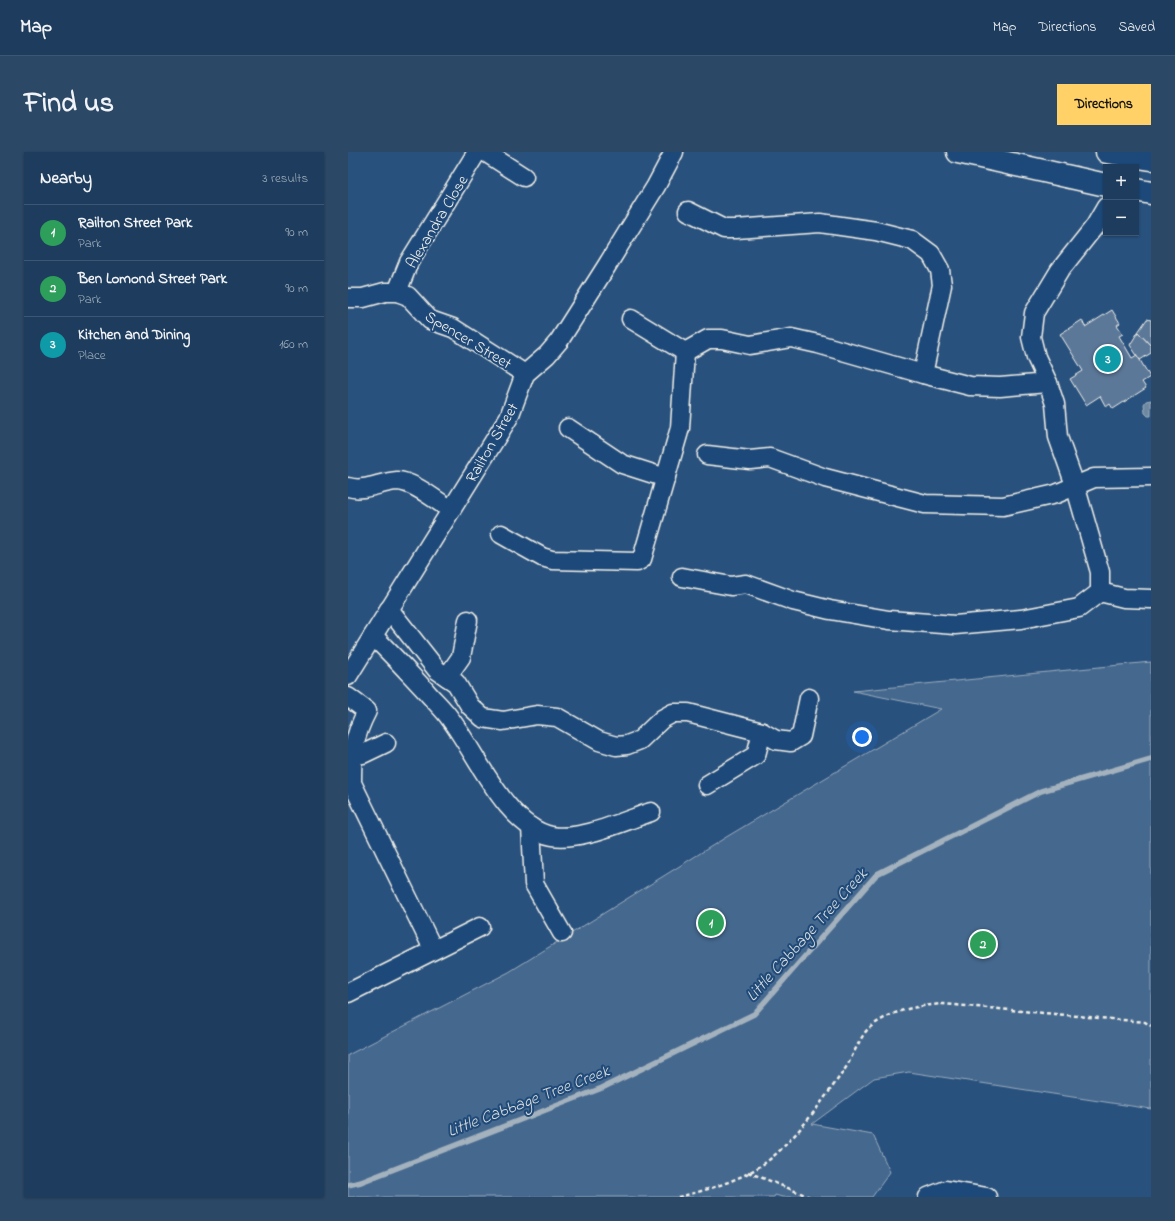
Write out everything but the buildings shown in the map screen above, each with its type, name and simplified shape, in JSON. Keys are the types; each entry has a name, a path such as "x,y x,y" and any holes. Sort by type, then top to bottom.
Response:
{"main road":[{"path":"958,152 1103,183"},
{"path":"1120,157 1151,160"},
{"path":"1139,191 1151,193"}],"street":[{"name":"Alexandra Close","path":"397,292 409,262 478,152"},
{"path":"485,152 524,177"},
{"path":"524,374 547,355 558,341 635,220 674,152"},
{"path":"688,211 724,229 736,230 820,223 876,231 912,240 931,254 940,270 942,285 923,374"},
{"path":"1100,592 1100,572 1075,485 1058,437 1054,404 1048,383 1036,357 1031,337 1034,313 1060,270 1094,226 1103,211"},
{"path":"348,298 363,298 385,292 397,292"},
{"name":"Spencer Street","path":"397,292 408,296 430,320 453,328 524,374"},
{"path":"631,319 685,352"},
{"path":"685,352 708,339 722,339 750,345 791,338 970,386 1000,387 1048,383"},
{"path":"501,534 542,557 552,560 638,562 642,559 645,554 680,428 685,352"},
{"name":"Railton Street","path":"348,676 353,656 373,636 509,416 524,374"},
{"path":"568,428 622,464 666,478"},
{"path":"707,455 750,460 770,458 825,478 925,504 1003,506 1056,494 1094,478 1151,478"},
{"path":"348,486 364,488 392,482 403,482 416,488 451,510"},
{"path":"682,577 731,586 746,584 793,601 830,610 889,620 955,625 1020,619 1079,608 1100,592"},
{"path":"1100,592 1124,598 1151,599"},
{"path":"389,609 437,670 456,683 470,706 483,718 503,721 537,715 557,717 599,741 616,746 627,745 640,740 662,719 673,714 688,714 762,732 776,740 791,742 801,736 809,698"},
{"path":"447,677 461,657 468,620"},
{"path":"373,636 389,651 451,720 472,755 513,812 531,827 552,836 585,834 651,812"},
{"path":"348,697 367,711 357,731 352,755 352,783 433,949"},
{"path":"707,785 756,755 762,732"},
{"path":"352,755 363,754 386,743"},
{"path":"531,827 534,884 562,933"},
{"path":"348,993 433,949 480,927"},
{"path":"928,1197 946,1190 987,1197"}],"path":[{"path":"678,1197 704,1191 748,1172 776,1154 803,1126 844,1070 868,1029 890,1014 913,1006 943,1004 1145,1022 1151,1026"},
{"path":"748,1172 810,1197"}],"shaded area":[{"path":"1151,400 1151,416 1148,416 1145,413 1144,404 1146,401"},
{"path":"1151,662 1151,1109 909,1072 874,1078 812,1124 873,1135 890,1172 872,1197 782,1197 775,1195 774,1197 348,1197 348,1055 509,972 728,836 941,709 853,691"}],"waterway":[{"name":"Little Cabbage Tree Creek","path":"348,1185 361,1182 602,1088 754,1014 877,874 1041,791 1151,759"}],"place":[{"name":"Kitchen and Dining","path":"1108,359"},
{"name":"Railton Street Park","path":"711,923"},
{"name":"Ben Lomond Street Park","path":"983,944"}]}
